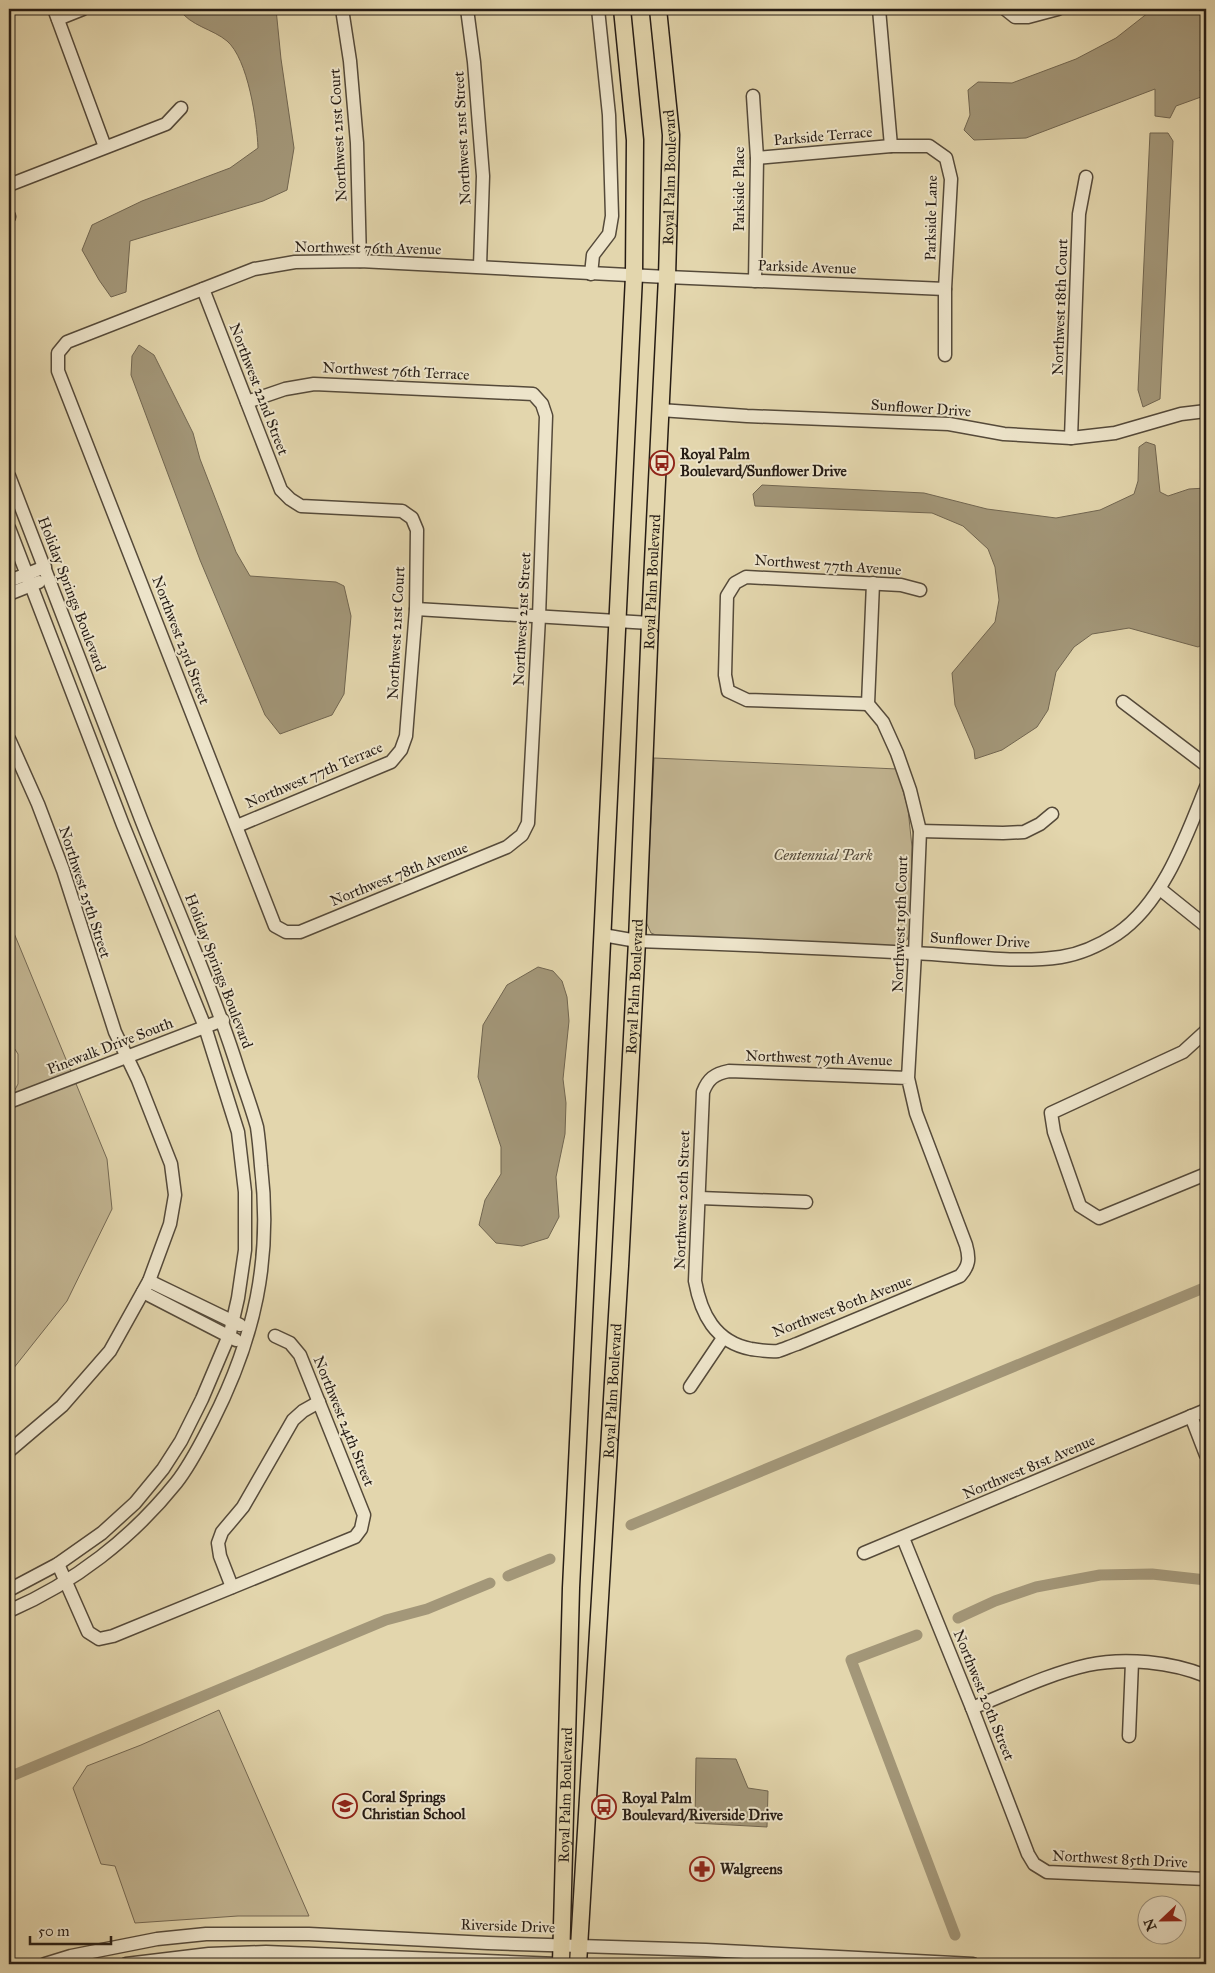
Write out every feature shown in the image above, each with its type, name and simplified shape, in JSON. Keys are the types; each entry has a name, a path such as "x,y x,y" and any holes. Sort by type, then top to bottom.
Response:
{"main road":[{"name":"Royal Palm Boulevard","path":"560,1964 571,1594 634,276 635,140 622,9"},
{"name":"Royal Palm Boulevard","path":"578,1964 637,941 667,277 671,135 658,9"}],"street":[{"path":"83,9 56,14 105,147"},
{"name":"Northwest 21st Court","path":"342,9 350,61 357,143 360,261"},
{"name":"Northwest 21st Street","path":"467,9 474,62 483,176 480,266"},
{"path":"591,274 593,256 609,234 612,216 609,115 598,9"},
{"path":"879,9 891,146"},
{"path":"1006,9 1015,17 1028,18 1058,9"},
{"name":"Parkside Place","path":"752,96 757,158 755,281"},
{"path":"9,185 166,124 181,108"},
{"name":"Parkside Terrace","path":"757,158 891,146"},
{"name":"Parkside Lane","path":"891,146 928,146 946,158 951,179 945,289 945,355"},
{"name":"Northwest 18th Court","path":"1071,438 1080,214 1086,177"},
{"name":"Northwest 76th Avenue","path":"58,353 67,342 254,269 295,262 360,261 667,277"},
{"name":"Parkside Avenue","path":"667,277 945,289"},
{"name":"Northwest 22nd Street","path":"202,289 281,490 301,506 402,511 412,518"},
{"name":"Northwest 23rd Street","path":"58,353 58,371 275,926 286,932"},
{"name":"Northwest 76th Terrace","path":"247,402 285,389 314,384 533,394 542,404"},
{"name":"Northwest 21st Street","path":"522,835 528,822 539,617 546,416 542,404"},
{"name":"Sunflower Drive","path":"660,410 747,416 949,424 1004,434 1071,438 1115,433 1181,414 1206,411"},
{"name":"Holiday Springs Boulevard","path":"9,476 140,818 223,1020 257,1129 264,1192 264,1251 257,1302 245,1344 219,1407 197,1451 178,1480 148,1516 114,1548 66,1582 9,1611"},
{"name":"Northwest 21st Court","path":"401,750 406,736 416,609 417,530 412,518"},
{"path":"9,528 123,825 205,1027 238,1132 245,1192 245,1250 233,1321 229,1336 202,1399 181,1441 163,1469 135,1502 102,1532 58,1564 9,1590"},
{"path":"9,594 29,580 47,573"},
{"name":"Northwest 77th Avenue","path":"868,704 747,700 728,691 725,675 727,596 735,583 746,577 901,585 920,590"},
{"path":"9,581 29,580"},
{"path":"868,704 873,583"},
{"path":"416,609 650,623"},
{"path":"1123,702 1206,765"},
{"name":"Northwest 19th Court","path":"868,704 883,722 896,753 910,790 920,831 908,1078 916,1114 966,1245 969,1256 968,1267"},
{"name":"Northwest 25th Street","path":"9,739 38,804 63,870 103,997 115,1032 127,1057"},
{"name":"Northwest 77th Terrace","path":"237,826 391,762 401,750"},
{"name":"Sunflower Drive","path":"603,935 637,941 1036,960 1063,957 1090,949 1118,933 1139,914 1160,889 1206,788"},
{"path":"920,831 1024,832 1040,824 1052,814"},
{"name":"Northwest 78th Avenue","path":"286,932 300,932 507,847 522,835"},
{"path":"1160,889 1206,926"},
{"name":"Pinewalk Drive South","path":"9,1102 223,1020"},
{"path":"1206,1031 1183,1052 1051,1113 1054,1132 1080,1206 1099,1218 1206,1174"},
{"path":"9,1451 62,1406 110,1350 146,1287 170,1224 175,1194 171,1164 127,1057"},
{"name":"Northwest 79th Avenue","path":"729,1071 908,1078"},
{"name":"Northwest 20th Street","path":"723,1338 706,1317 698,1300 695,1281 703,1092 706,1083 711,1077 729,1071"},
{"path":"700,1198 806,1202"},
{"name":"Northwest 80th Avenue","path":"723,1338 739,1346 762,1351 778,1351 960,1276 968,1267"},
{"path":"146,1287 249,1329"},
{"path":"146,1287 245,1344"},
{"name":"Northwest 24th Street","path":"232,1587 355,1536 361,1529 364,1515 300,1355 290,1343 275,1336"},
{"path":"690,1387 723,1338"},
{"path":"58,1564 88,1632 99,1639 113,1636 232,1587 220,1556 218,1543 222,1532 243,1507 293,1420 303,1411 319,1402"},
{"name":"Northwest 81st Avenue","path":"864,1553 1206,1410"},
{"path":"1191,1416 1206,1454"},
{"name":"Northwest 20th Street","path":"903,1538 972,1708 1028,1854 1034,1864"},
{"path":"972,1708 1061,1673 1088,1665 1109,1662 1160,1664 1193,1670 1206,1676"},
{"path":"1129,1736 1132,1662"},
{"name":"Northwest 85th Drive","path":"1034,1864 1047,1872 1206,1879"},
{"name":"Riverside Drive","path":"45,1964 71,1956 157,1939 206,1934 309,1934 562,1944 911,1963 973,1964"},
{"path":"327,1959 340,1936"},
{"path":"340,1936 347,1960"},
{"path":"126,1964 209,1954 266,1952 347,1960 560,1964"}],"green space":[{"name":"Centennial Park","path":"654,758 897,769 908,809 912,847 910,932 907,940 896,947 656,935 651,933 646,922"},
{"path":"9,921 107,1159 112,1209 67,1301 9,1374 9,1101 18,1084 18,1054 9,1040"},
{"path":"219,1710 309,1916 238,1916 135,1923 115,1866 101,1864 73,1788 87,1766 141,1745"}],"shaded area":[{"path":"179,9 276,9 294,148 287,190 263,201 130,241 126,292 111,297 82,250 92,225 142,201 230,168 258,148 256,122 250,91 241,62 227,41 189,19"},
{"path":"1153,9 1206,9 1206,67 1200,70 1206,87 1201,97 1176,106 1170,118 1155,116 1155,89 1026,138 974,140 964,130 970,115 968,90 978,82 1012,83 1076,59 1116,38"},
{"path":"1150,133 1168,133 1173,141 1160,399 1143,407 1138,390"},
{"path":"139,345 154,355 193,433 200,459 236,552 250,576 336,582 344,586 351,616 344,694 332,715 280,734 265,715 200,560 131,375 132,356"},
{"path":"1146,442 1155,445 1160,492 1168,496 1189,489 1206,488 1206,643 1198,647 1129,628 1092,634 1074,647 1056,672 1048,710 1037,727 1002,750 975,759 974,750 955,705 952,673 995,622 999,600 995,567 988,549 963,526 932,513 755,506 753,494 762,485 924,493 987,509 1056,518 1100,510 1134,494 1138,481 1139,447"},
{"path":"538,967 553,971 562,981 567,997 569,1021 563,1079 566,1103 565,1134 556,1177 559,1217 548,1238 522,1246 496,1243 479,1225 485,1200 501,1174 501,1147 478,1077 483,1025 507,985"},
{"path":"696,1758 736,1759 748,1788 768,1791 767,1827 695,1823"}],"waterway":[{"path":"631,1525 1206,1287"},
{"path":"508,1576 550,1559"},
{"path":"958,1618 995,1601 1036,1587 1100,1575 1152,1574 1206,1580"},
{"path":"9,1777 386,1620 427,1609 490,1583"},
{"path":"917,1635 851,1660 955,1935"}],"place":[{"name":"Royal Palm Boulevard/Sunflower Drive","path":"662,463"},
{"name":"Coral Springs Christian School","path":"345,1806"},
{"name":"Royal Palm Boulevard/Riverside Drive","path":"604,1807"},
{"name":"Walgreens","path":"702,1869"}]}
